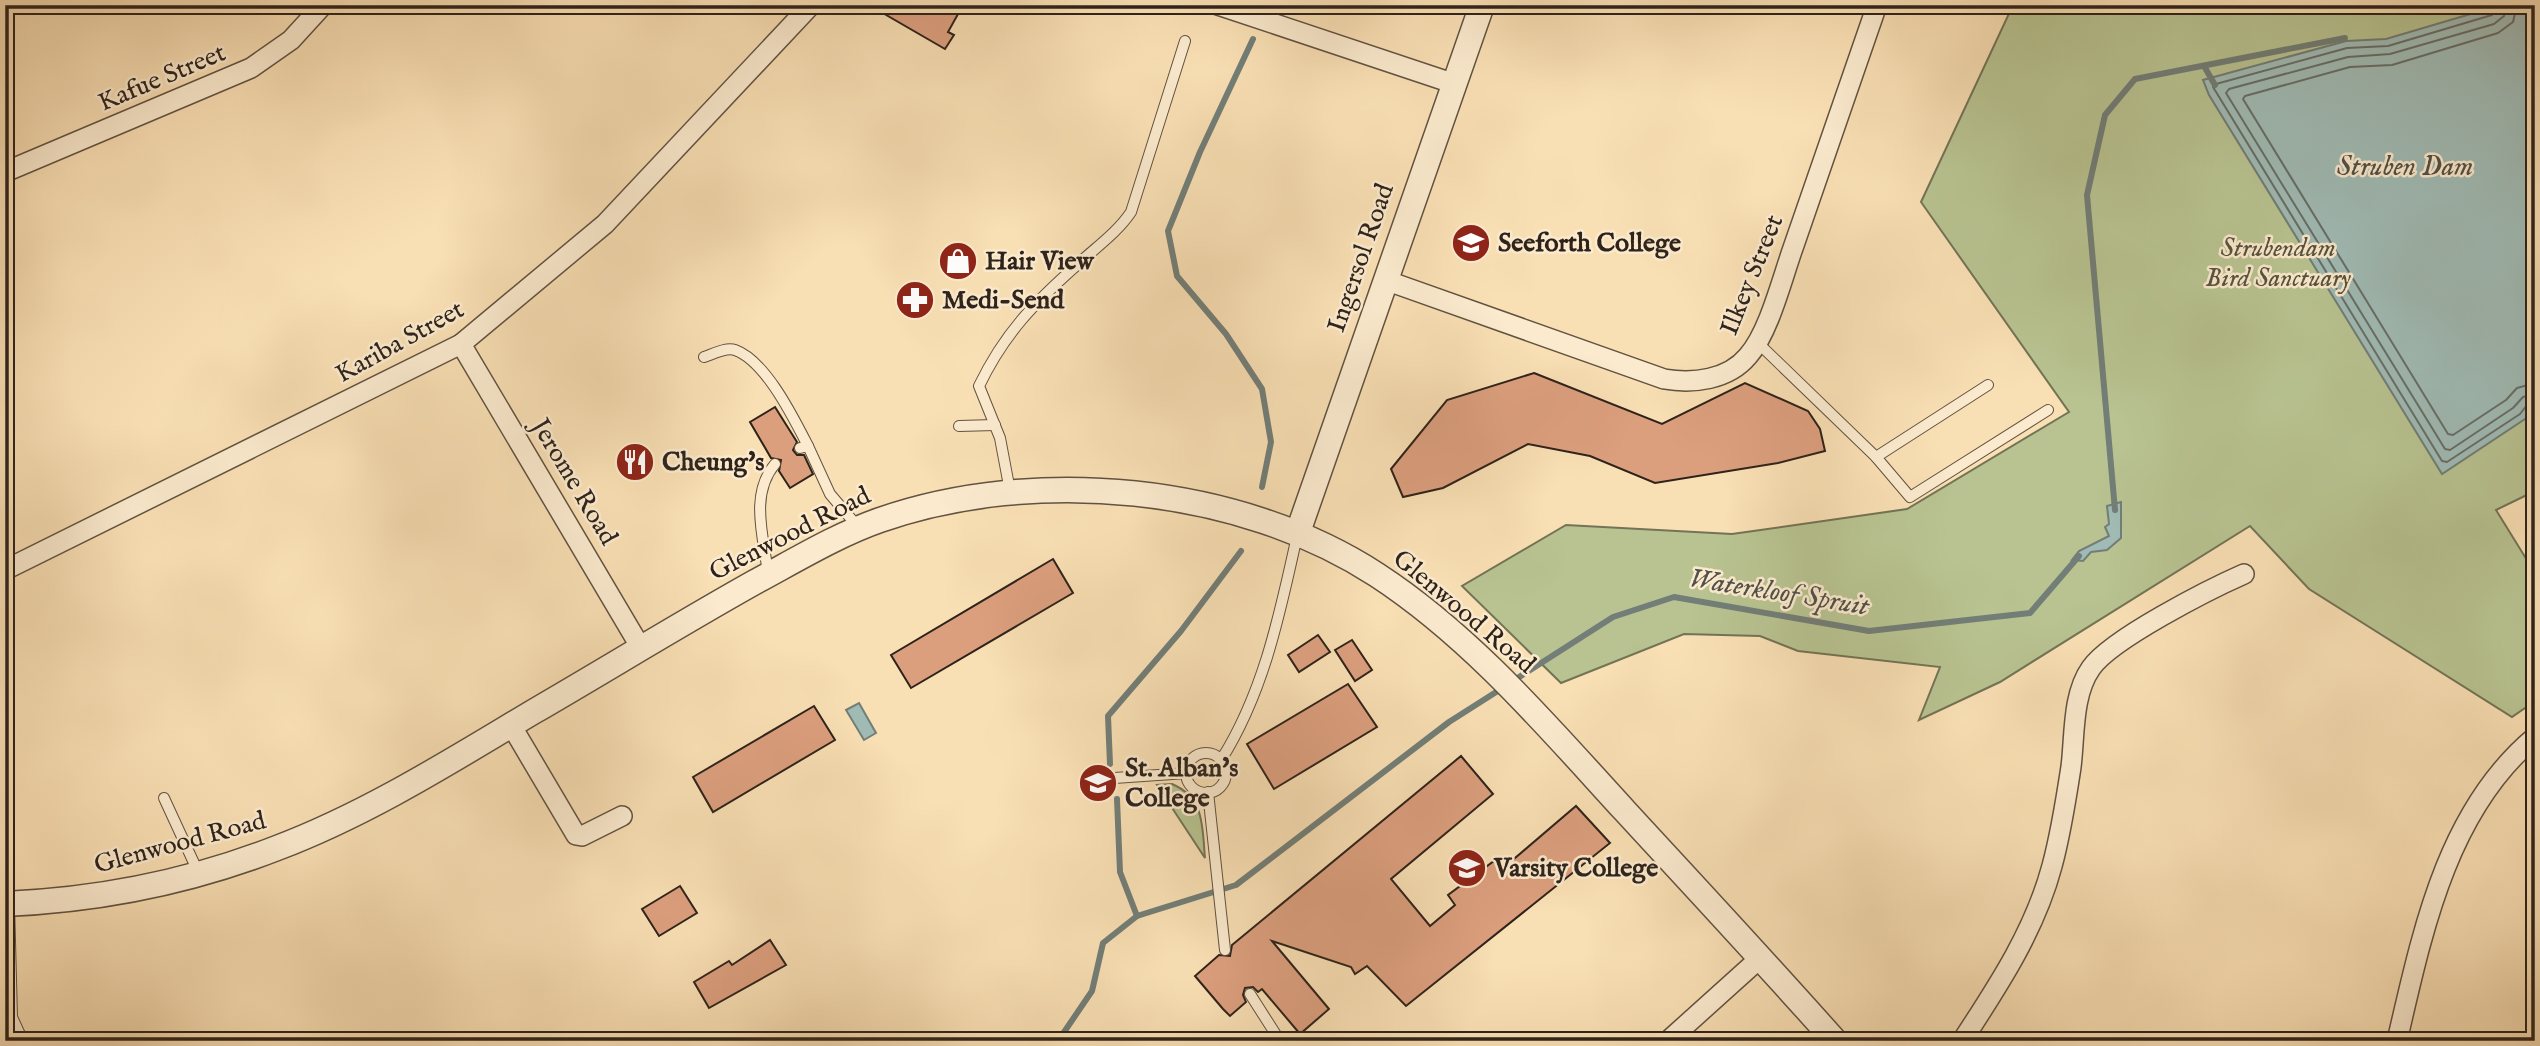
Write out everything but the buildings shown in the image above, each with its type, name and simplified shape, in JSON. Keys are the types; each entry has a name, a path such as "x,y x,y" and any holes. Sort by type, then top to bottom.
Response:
{"street":[{"name":"Kafue Street","path":"5,172 251,68 290,40 323,5"},
{"name":"Kariba Street","path":"5,570 461,344 605,224 811,5"},
{"path":"1218,5 1455,84"},
{"name":"Ingersol Road","path":"1298,532 1482,5"},
{"name":"Ilkey Street","path":"1385,280 1674,381 1694,382 1716,376 1741,363 1756,341 1780,284 1877,5"},
{"name":"Jerome Road","path":"461,344 641,648"},
{"name":"Glenwood Road","path":"7,904 92,897 199,874 250,859 321,829 511,725 768,575 859,528 937,504 1010,491 1041,489 1138,494 1188,503 1298,532 1376,574 1415,603 1491,668 1520,698 1835,1041"},
{"path":"1962,1041 2013,962 2048,880 2064,813 2077,705 2089,672 2102,655 2204,593 2245,574"},
{"path":"511,725 576,835 582,836 622,816"},
{"path":"2397,1041 2421,938 2445,871 2486,790 2512,758 2535,737"},
{"path":"1668,1041 1759,959"}],"lane":[{"path":"1010,491 995,425 979,386 1006,336 1132,212 1185,41"},
{"path":"1756,341 1875,457 1910,497 2048,410"},
{"path":"704,357 728,349 737,350 774,388 830,494 859,528"},
{"path":"1875,457 1988,385"},
{"path":"959,426 995,425"},
{"path":"768,575 760,499 766,478 775,464"},
{"path":"1221,760 1245,718 1266,661 1286,595 1298,532"},
{"path":"1211,754 1221,760 1225,767 1225,779 1217,789 1208,792 1193,787 1187,773 1189,763 1198,755 1211,754"},
{"path":"1100,779 1187,773"},
{"path":"1208,792 1223,911 1225,950"},
{"path":"164,798 199,874"},
{"path":"7,904 12,1017 23,1041"},
{"path":"1250,993 1280,1041"},
{"path":"1350,1041 1375,1041"}],"green space":[{"name":"Strubendam Bird Sanctuary","path":"2013,5 2535,5 2535,491 2496,510 2535,573 2535,701 2512,717 2309,589 2250,526 2000,682 1919,720 1940,667 1798,651 1760,636 1684,634 1561,683 1462,586 1566,525 1732,534 1907,509 2069,412 1921,202"},
{"path":"1172,784 1191,797 1196,805 1202,824 1205,858 1157,785"}],"water":[{"name":"Struben Dam","path":"2501,5 2535,6 2535,406 2525,419 2442,474 2209,95 2203,80 2346,41 2386,39"},
{"path":"2121,502 2121,538 2107,550 2091,552 2083,561 2072,560 2079,551 2109,536 2105,527 2109,524 2107,506"},
{"path":"859,703 876,733 864,740 846,710"}],"waterway":[{"name":"Waterkloof Spruit","path":"2115,510 2087,195 2105,115 2135,79 2345,38"},
{"path":"1253,39 1200,152 1168,231 1177,276 1226,334 1262,389 1271,442 1262,487"},
{"name":"Waterkloof Spruit","path":"2204,66 2215,85"},
{"path":"1110,764 1108,716 1181,631 1241,551"},
{"name":"Waterkloof Spruit","path":"1513,681 1613,617 1674,597 1869,631 2030,613 2079,556"},
{"name":"Waterkloof Spruit","path":"1058,1041 1092,991 1103,943 1137,916 1236,885 1449,722 1504,687"},
{"path":"1117,799 1120,872 1137,916"}],"place":[{"name":"Seeforth College","path":"1471,243"},
{"name":"Hair View","path":"958,261"},
{"name":"Medi-Send","path":"915,300"},
{"name":"Cheung's","path":"635,462"},
{"name":"St. Alban's College","path":"1098,783"},
{"name":"Varsity College","path":"1467,868"}]}
